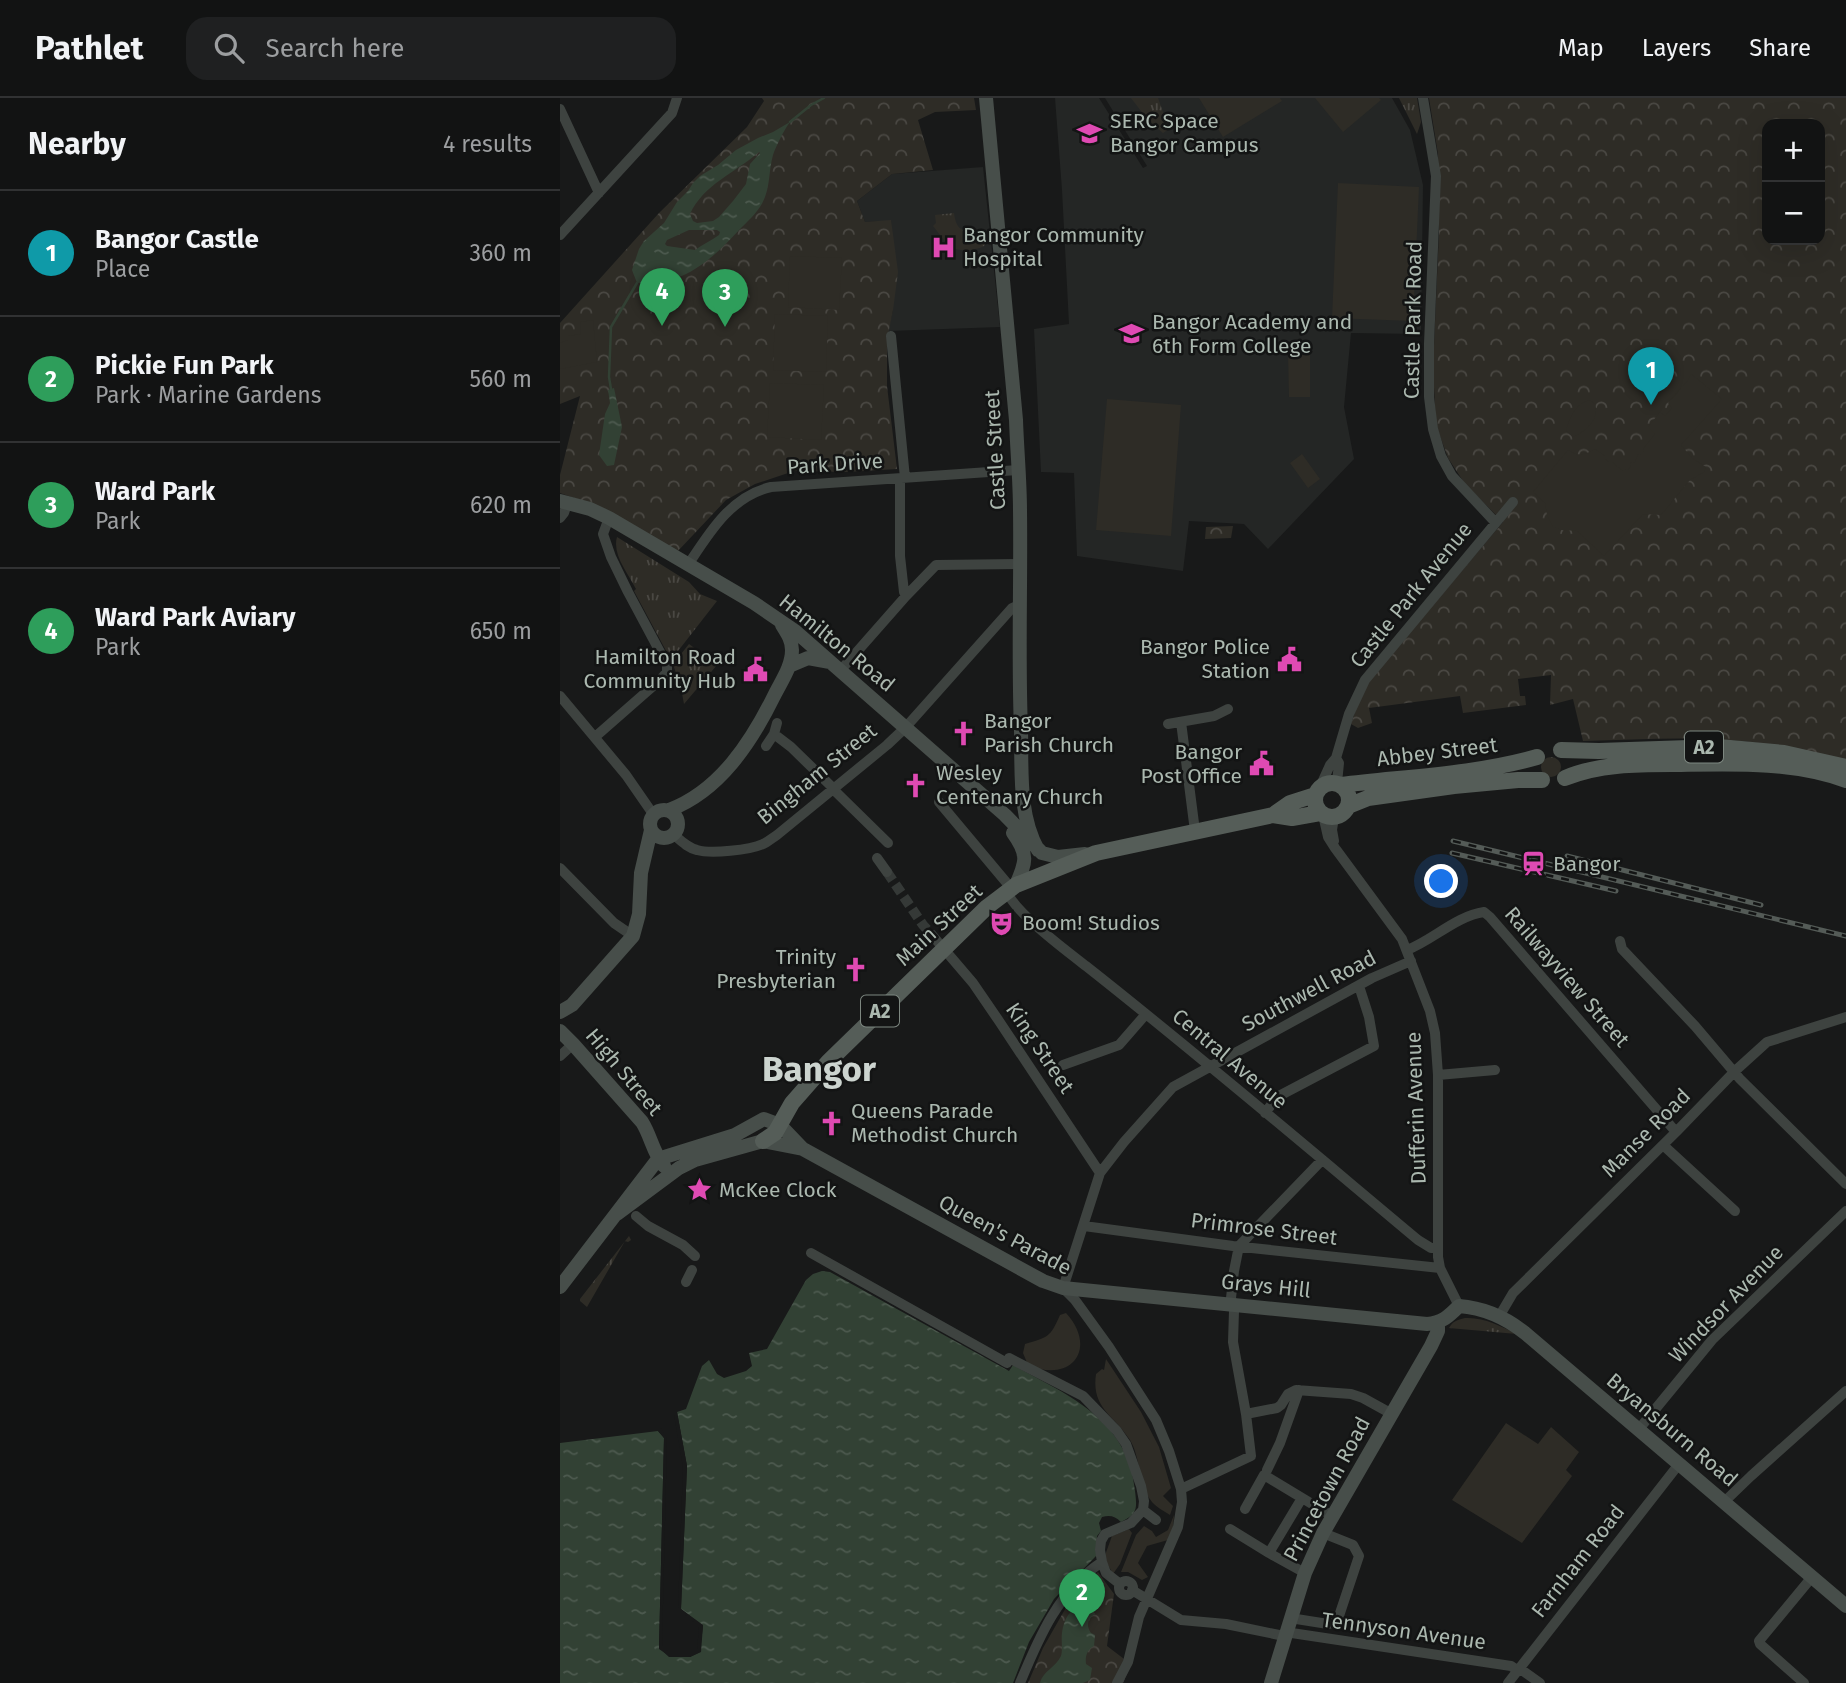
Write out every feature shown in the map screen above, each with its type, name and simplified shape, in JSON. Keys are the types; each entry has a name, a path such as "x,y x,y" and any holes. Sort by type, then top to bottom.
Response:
{"main road":[{"name":"Castle Street","path":"986,98 1019,470 1019,695 1023,801 1029,834 1038,850"},
{"name":"Hamilton Road","path":"564,502 590,509 609,518 754,603 795,631 1000,811 1038,850"},
{"path":"560,1012 576,1000 634,936 639,914 641,873 653,814 659,810 683,805 736,760 765,715 789,666 792,653 791,640 779,621"},
{"path":"789,666 808,658 835,666"},
{"name":"A2","path":"1537,757 1545,749 1551,748 1599,751 1719,747 1784,753 1846,767"},
{"path":"1561,750 1570,763 1565,778"},
{"path":"1537,757 1535,767 1542,780"},
{"name":"Abbey Street","path":"1339,784 1423,777 1516,763 1537,757"},
{"name":"A2","path":"1542,780 1560,782 1579,772 1598,768 1731,763 1782,766 1846,780"},
{"name":"Abbey Street","path":"1348,806 1368,798 1445,787 1542,780"},
{"name":"A2","path":"1317,791 1329,782 1339,784"},
{"path":"1339,784 1347,792 1348,806"},
{"path":"1317,791 1315,805 1326,815"},
{"name":"Main Street","path":"1273,816 1290,803 1317,791"},
{"path":"1000,811 1017,809 1023,801"},
{"name":"A2","path":"1326,815 1342,813 1348,806"},
{"path":"651,830 653,834 666,839 674,835 678,819 668,810"},
{"name":"Hamilton Road","path":"1000,811 1024,850 1024,866 1011,888"},
{"name":"Main Street","path":"1038,850 1058,857 1096,853 1273,816 1292,818 1326,815"},
{"name":"Main Street","path":"763,1141 775,1133 792,1103 806,1086 986,907 1011,888 1096,853"},
{"path":"572,1043 570,1022 576,1000"},
{"name":"High Street","path":"560,1031 642,1122 658,1158"},
{"path":"631,1213 636,1186 658,1158 735,1135 762,1119 780,1125 803,1149"},
{"path":"658,1158 669,1169 679,1168 715,1153 763,1141 803,1149"},
{"name":"Queen's Parade","path":"803,1149 1043,1281 1063,1288"},
{"path":"563,1278 679,1168"},
{"name":"Grays Hill","path":"1063,1288 1438,1323"},
{"path":"1438,1323 1459,1306"},
{"name":"Bryansburn Road","path":"1459,1306 1500,1315 1525,1333 1846,1606"},
{"name":"Princetown Road","path":"1270,1683 1305,1573 1323,1533 1431,1346 1438,1331 1438,1323"}],"street":[{"path":"560,235 671,113 677,98"},
{"name":"Castle Park Road","path":"1423,98 1436,176 1429,344 1432,422 1441,456 1452,476 1495,522"},
{"path":"560,109 599,193"},
{"path":"891,336 903,478 900,556 906,596"},
{"name":"Park Drive","path":"688,565 729,510 759,490 1019,470"},
{"path":"560,518 564,513 564,502"},
{"name":"Castle Park Avenue","path":"1317,791 1336,758 1349,714 1365,680 1513,502"},
{"path":"595,737 667,672 667,665 611,557 603,534 609,518"},
{"path":"835,666 936,565 1020,564"},
{"name":"Bingham Street","path":"674,835 699,851 755,846 777,835 905,728 1012,608 1019,605"},
{"path":"560,695 636,788 653,814"},
{"path":"1168,724 1214,716 1228,709"},
{"path":"1181,722 1195,831"},
{"path":"766,746 776,729 888,843"},
{"name":"Castle Park Avenue","path":"1336,758 1339,763 1339,784"},
{"name":"Central Avenue","path":"940,802 1011,888 1008,897 1035,925 1210,1066 1418,1240 1432,1248 1438,1248"},
{"name":"Dufferin Avenue","path":"1326,815 1335,848 1402,939 1423,990 1435,1033 1438,1075 1438,1248 1440,1268 1459,1306"},
{"path":"877,858 887,872"},
{"path":"560,868 614,923 634,936"},
{"name":"Railwayview Street","path":"1409,955 1460,921 1484,912 1676,1132"},
{"name":"King Street","path":"932,935 973,983 1100,1173"},
{"path":"1620,941 1622,949 1740,1079 1846,1184"},
{"name":"Southwell Road","path":"1063,1288 1100,1173 1173,1087 1359,986 1409,955"},
{"path":"1265,1113 1277,1097 1374,1046 1369,1017 1359,986"},
{"path":"1063,1066 1119,1045 1146,1014"},
{"name":"Manse Road","path":"1500,1315 1513,1293 1767,1042 1846,1017"},
{"path":"560,1056 572,1043"},
{"path":"1438,1075 1495,1070"},
{"path":"1662,1145 1735,1211"},
{"path":"1181,1489 1249,1457 1251,1451 1246,1414 1233,1342 1234,1270 1239,1246 1322,1160"},
{"name":"Windsor Avenue","path":"1639,1429 1712,1340 1846,1211"},
{"path":"631,1213 695,1256"},
{"name":"Primrose Street","path":"1084,1226 1440,1268"},
{"path":"811,1253 1007,1363 1009,1358 1083,1396 1126,1444 1141,1486 1143,1510 1131,1523 1105,1534 1100,1550 1102,1562 1083,1574 1060,1602 1035,1646 1020,1683"},
{"path":"685,1282 692,1270"},
{"name":"Queen's Parade","path":"1063,1288 1110,1346 1156,1420 1181,1489 1178,1527 1136,1626 1128,1662 1117,1683"},
{"path":"1246,1414 1277,1408 1288,1394 1299,1390 1351,1394 1392,1414"},
{"path":"1267,1469 1280,1443 1299,1390"},
{"path":"1724,1502 1846,1391"},
{"name":"Farnham Road","path":"1507,1683 1679,1464"},
{"path":"1245,1509 1264,1475 1332,1516"},
{"path":"1269,1553 1302,1498"},
{"path":"1143,1510 1156,1520"},
{"path":"1230,1530 1305,1573"},
{"path":"1290,1618 1336,1622 1359,1556 1353,1545 1323,1533"},
{"name":"Tennyson Avenue","path":"1102,1562 1106,1573 1115,1580 1121,1594 1128,1595 1132,1590 1176,1619 1186,1622 1226,1625 1518,1669"},
{"path":"1804,1683 1759,1641 1812,1577"},
{"path":"1518,1669 1539,1683"}],"shaded area":[{"name":"Bangor Academy and 6th Form College","path":"1055,98 1099,98 1143,168 1147,166 1105,98 1392,98 1410,130 1423,185 1421,334 1351,333 1344,407 1354,459 1268,549 1244,524 1189,521 1183,571 1077,556 1074,473 1041,472 1034,329 1069,324"},
{"name":"Bangor Community Hospital","path":"983,167 1000,327 888,331 893,310 891,221 865,222 857,201 892,174"}],"green space":[{"path":"762,98 974,98 976,110 935,112 918,120 933,170 892,174 857,201 865,222 891,220 898,272 887,340 887,386 897,469 794,471 755,484 726,500 677,552 600,507 560,493 560,475 580,396 560,404 560,323 659,213 747,127 764,101"},
{"path":"1131,98 1158,98 1169,129 1163,133 1148,120"},
{"path":"1199,98 1280,98 1282,101 1223,137"},
{"path":"1315,98 1379,98 1381,100 1343,132"},
{"path":"1399,98 1417,98 1421,122 1417,134"},
{"path":"1429,98 1846,98 1846,763 1793,749 1740,741 1583,741 1573,699 1550,705 1551,675 1518,679 1520,696 1525,696 1526,705 1463,713 1460,696 1369,708 1372,723 1358,728 1351,724 1370,680 1503,522 1465,484 1448,458 1436,425 1433,368 1439,233 1438,154"},
{"path":"1338,183 1419,187 1413,321 1332,318"},
{"path":"954,213 957,225 963,230 988,231 989,240 986,244 967,250 950,246 933,226 936,223 935,215"},
{"path":"790,256 842,258 839,310 788,307"},
{"path":"775,314 828,316 826,372 773,370"},
{"path":"593,320 597,362 560,369 560,343 568,340 568,336 581,334 580,322"},
{"path":"1310,352 1310,397 1289,397 1288,353"},
{"path":"1691,374 1722,399 1681,445 1692,458 1706,467 1704,472 1690,480 1661,515 1643,514 1604,556 1576,530 1565,531 1553,527 1545,503 1533,492 1568,450 1582,454 1595,449 1623,471 1628,470 1630,463 1635,462 1638,454 1644,452 1643,449 1655,434 1648,427 1660,412 1665,416 1672,408 1668,403"},
{"path":"770,383 824,385 821,440 767,437"},
{"path":"1107,399 1181,405 1171,536 1096,530"},
{"path":"1590,400 1595,404 1596,415 1587,428 1573,437 1566,431 1571,416 1581,404"},
{"path":"1302,454 1320,479 1308,488 1290,463"},
{"path":"1233,526 1231,538 1205,539 1206,527"},
{"path":"617,537 689,582 700,594 717,601 671,660 619,557"},
{"path":"689,644 717,665 684,704 673,664"},
{"path":"1547,757 1555,757 1561,767 1555,777 1547,777 1541,771 1541,763"},
{"path":"625,1242 587,1307 580,1299"},
{"path":"1066,1313 1080,1339 1080,1350 1076,1359 1057,1370 1044,1370 1028,1365 1023,1353 1025,1344 1047,1336 1060,1315"},
{"path":"1465,1318 1498,1325 1517,1334 1449,1328 1455,1321"},
{"path":"1106,1359 1141,1412 1159,1447 1171,1488 1163,1496 1173,1506 1170,1515 1154,1504 1147,1495 1134,1447 1100,1403 1095,1386 1096,1374 1104,1370"},
{"path":"1506,1423 1538,1444 1551,1427 1579,1452 1566,1470 1572,1476 1522,1543 1452,1500"},
{"path":"1174,1515 1168,1540 1147,1546 1138,1563 1148,1577 1142,1580 1128,1572 1121,1572 1136,1535 1144,1526 1156,1537 1168,1530"},
{"path":"1129,1529 1132,1533 1120,1564 1113,1574 1104,1558 1112,1536"},
{"path":"1098,1572 1114,1594 1107,1646 1128,1662 1130,1667 1123,1683 1028,1683 1043,1648 1072,1597"}],"water":[{"path":"790,122 773,155 765,197 752,217 719,250 694,270 670,280 637,283 632,270 639,249 664,223 693,183 736,150","holes":["759,152 750,164 746,184 719,217 713,221 693,221 690,214 703,195","689,230 717,230 720,232 695,250 665,244 667,240"]},
{"path":"614,388 622,427 614,465 607,466 599,455 605,414 610,403 608,390"},
{"path":"822,1271 830,1272 1009,1371 1013,1365 1074,1399 1108,1428 1121,1446 1130,1466 1135,1491 1135,1510 1121,1522 1117,1518 1102,1517 1096,1556 1054,1599 1029,1642 1013,1683 560,1683 560,1443 658,1431 664,1438 659,1648 669,1657 690,1657 700,1652 703,1626 681,1609 687,1466 677,1412 686,1409 702,1366 709,1360 717,1374 724,1378 746,1371 752,1366 749,1353 767,1349 806,1280"},
{"path":"1088,1598 1088,1606 1095,1614 1088,1623 1089,1630 1095,1635 1094,1646 1088,1651 1086,1658 1086,1664 1092,1668 1090,1680 1083,1683 1040,1683 1061,1656 1066,1619 1075,1608 1085,1605"}],"pier":[{"path":"677,1412 687,1466 681,1609 703,1625 701,1652 690,1657 671,1657 659,1649 664,1438 658,1431 661,1428 667,1438 662,1647 670,1653 689,1653 697,1649 699,1627 678,1609 683,1467 674,1415"}],"waterway":[{"path":"790,122 824,98"},
{"path":"611,389 611,327 637,283"}],"tunnel":[{"path":"887,872 932,935"}],"railway":[{"path":"1453,841 1846,936"},
{"path":"1452,853 1616,891"},
{"path":"1567,856 1761,905"}],"place":[{"name":"SERC Space Bangor Campus","path":"1090,133"},
{"name":"Bangor Community Hospital","path":"943,247"},
{"name":"Ward Park Aviary","path":"662,326"},
{"name":"Ward Park","path":"725,327"},
{"name":"Bangor Academy and 6th Form College","path":"1132,334"},
{"name":"Bangor Castle","path":"1651,405"},
{"name":"Bangor Police Station","path":"1290,659"},
{"name":"Hamilton Road Community Hub","path":"756,669"},
{"name":"Bangor Parish Church","path":"964,733"},
{"name":"Bangor Post Office","path":"1262,764"},
{"name":"Wesley Centenary Church","path":"916,785"},
{"name":"Bangor","path":"1533,864"},
{"name":"Boom! Studios","path":"1002,923"},
{"name":"Trinity Presbyterian","path":"856,969"},
{"name":"Queens Parade Methodist Church","path":"831,1123"},
{"name":"McKee Clock","path":"699,1190"},
{"name":"Pickie Fun Park","path":"1082,1627"}],"district":[{"name":"Bangor","path":"819,1069"}]}
